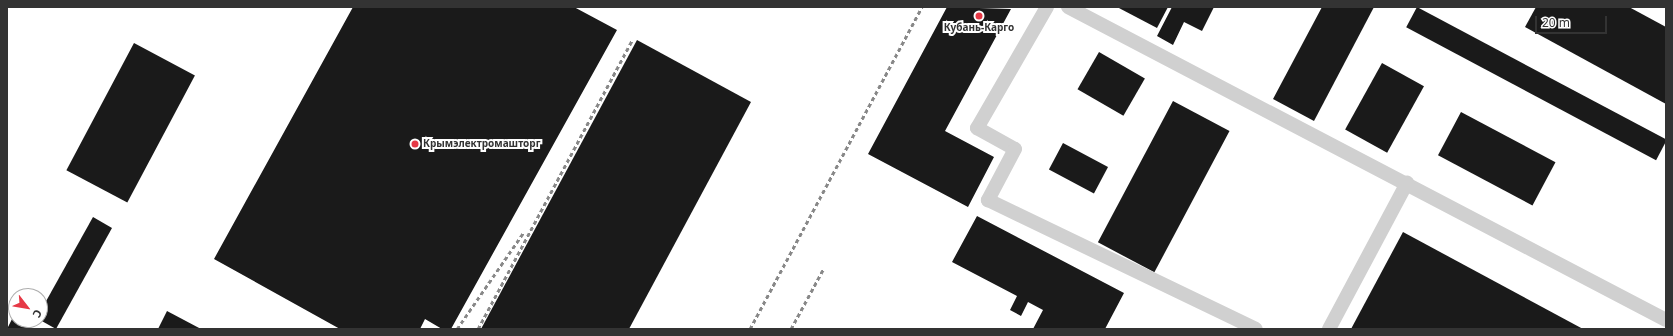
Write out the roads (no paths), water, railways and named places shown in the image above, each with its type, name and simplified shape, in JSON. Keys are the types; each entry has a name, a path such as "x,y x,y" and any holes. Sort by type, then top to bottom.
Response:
{"lane":[{"path":"1047,7 977,128 1015,149 988,200 1256,329"},
{"path":"1068,7 1407,183 1666,320"},
{"path":"1329,329 1407,183"}],"railway":[{"path":"750,329 922,7"},
{"path":"478,329 632,40"},
{"path":"457,329 524,232"},
{"path":"791,329 824,268"}],"place":[{"name":"Кубань-Карго","path":"979,16"},
{"name":"Крымэлектромашторг","path":"415,144"}]}
